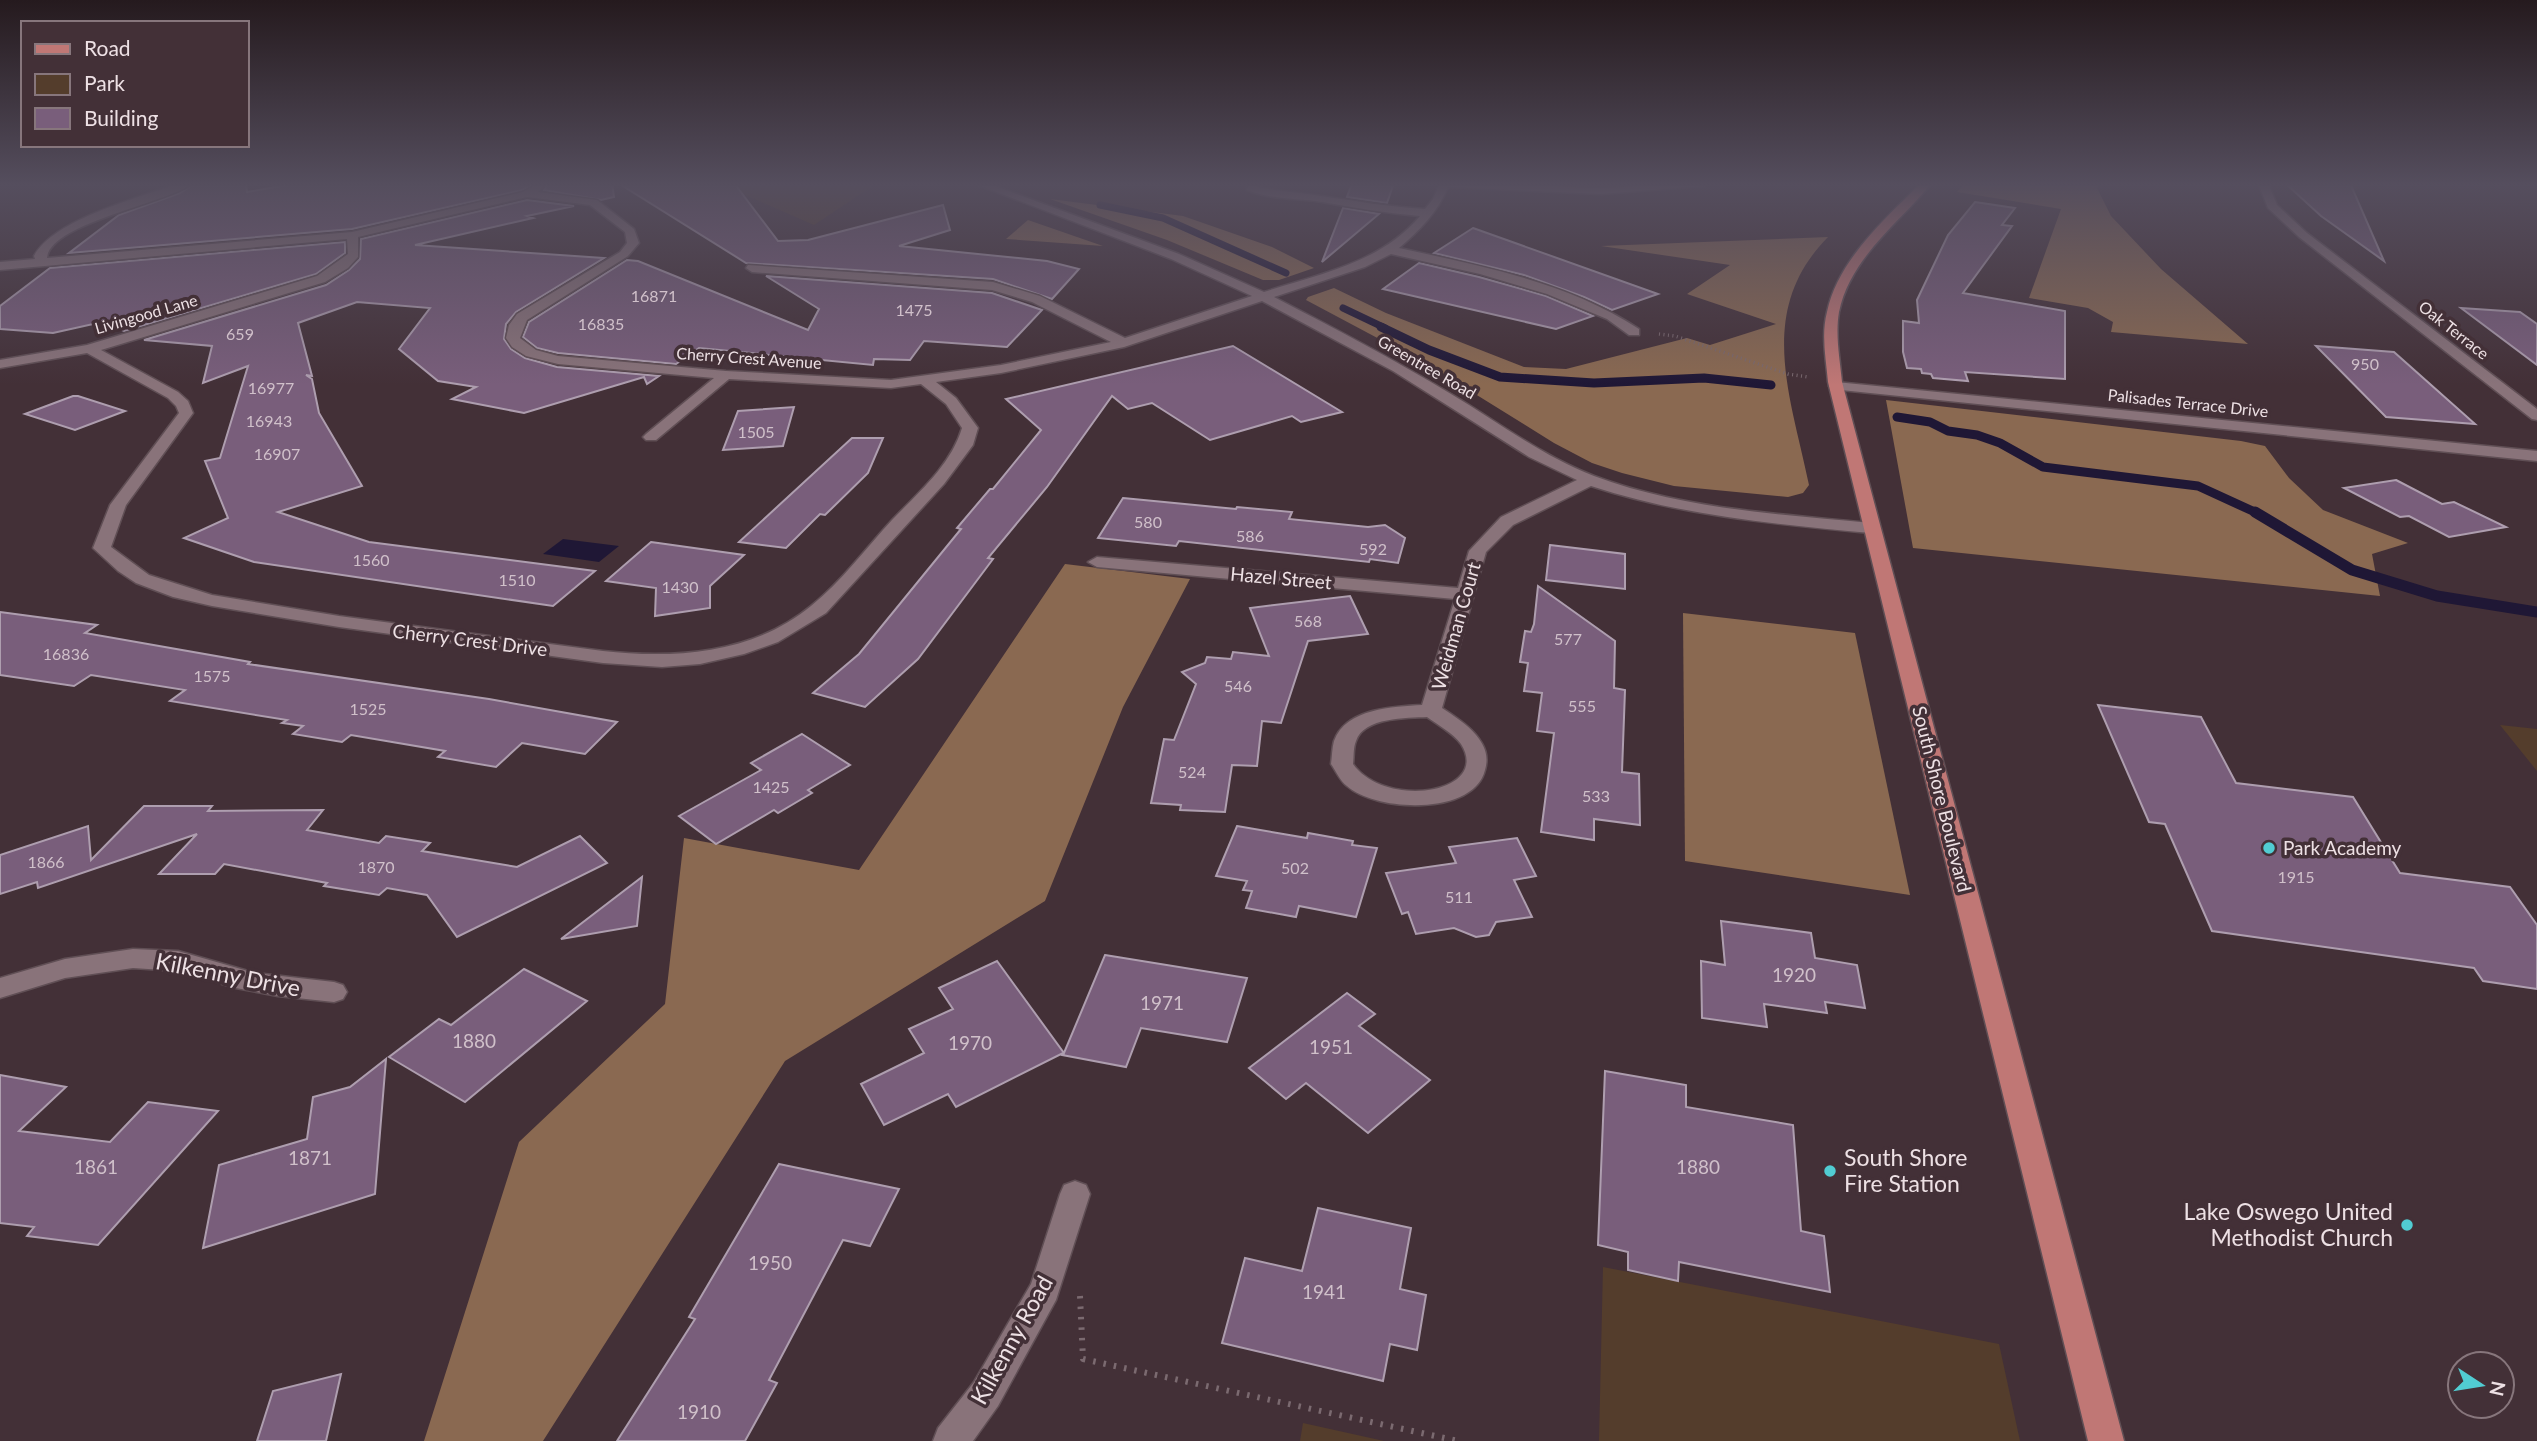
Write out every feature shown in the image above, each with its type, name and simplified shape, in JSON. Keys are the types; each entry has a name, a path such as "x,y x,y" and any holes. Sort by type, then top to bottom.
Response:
{"main road":[{"name":"South Shore Boulevard","path":"1867,250 1842,288 1832,321 1836,384 2106,1441"}],"street":[{"path":"42,261 40,256 43,250"},
{"path":"0,266 170,250"},
{"name":"Livingood Lane","path":"0,364 89,349 321,279 344,265 354,254 354,250"},
{"name":"Cherry Crest Avenue","path":"627,250 522,317 513,331 517,344 531,353 558,360 726,375 891,384 1000,369 1124,343 1346,270 1389,250"},
{"name":"Greentree Road","path":"1159,250 1262,297 1400,370 1534,454 1590,480 1637,495 1687,506 1871,528"},
{"path":"1391,250 1503,277 1557,295 1611,315 1634,332"},
{"name":"Oak Terrace","path":"2323,250 2537,416"},
{"path":"752,268 993,286 1036,299 1124,343"},
{"name":"Cherry Crest Drive","path":"89,349 173,395 183,404 186,413 118,505 102,548 132,573 148,582 185,594 348,624 651,661 720,654 775,637 819,609 938,481 965,445 970,428 951,401 925,380"},
{"path":"651,437 726,375"},
{"name":"Palisades Terrace Drive","path":"1836,384 2537,456"},
{"name":"Weidman Court","path":"1431,710 1478,551 1492,534 1522,512 1590,480"},
{"name":"Hazel Street","path":"1097,562 1464,594"},
{"name":"Weidman Court","path":"1431,710 1467,737 1475,751 1478,766 1472,780 1457,791 1435,797 1409,799 1386,796 1359,785 1342,767 1341,750 1348,733 1363,722 1382,716 1431,710"},
{"name":"Kilkenny Drive","path":"0,988 80,964 128,958 178,961 243,980 291,989 334,992"},
{"name":"Kilkenny Road","path":"951,1441 986,1394 1045,1289 1075,1194"}],"path":[{"path":"1634,332 1669,335 1788,374 1836,384"},
{"path":"1080,1290 1083,1359 1458,1441"}],"green space":[{"path":"2500,725 2537,729 2537,771"},
{"path":"1603,1267 1999,1344 2020,1441 1599,1441"},
{"path":"1303,1423 1384,1441 1300,1441"}],"shaded area":[{"path":"1192,250 1278,250 1314,268 1279,280 1263,280"},
{"path":"1630,250 1817,250 1805,265 1792,294 1785,325 1784,355 1788,387 1809,485 1803,493 1788,497 1674,486 1592,463 1554,443 1430,366 1306,300 1334,288 1386,313 1524,367 1566,369 1687,338 1710,345 1776,324 1687,294 1730,265"},
{"path":"2046,250 2143,250 2161,269 2248,344 2111,332 2113,322 2088,308 2029,298"},
{"path":"1886,400 2265,446 2289,478 2323,510 2408,543 2372,554 2380,596 1913,548"},
{"path":"563,539 619,546 599,562 543,554"},
{"path":"1065,564 1190,579 1123,707 1045,901 785,1061 543,1441 424,1441 519,1142 665,1004 684,838 859,870"},
{"path":"1683,613 1855,633 1910,895 1685,861"}],"building":[{"path":"73,250 101,250 69,253"},
{"path":"251,250 345,250 345,253 316,274 124,331 102,322 53,333 0,329 0,306 50,268"},
{"path":"360,250 491,250 604,258 516,312 506,324 504,339 511,349 525,358 557,367 659,376 647,384 644,377 524,413 452,399 476,387 438,381 399,349 430,308 357,302 298,323 312,376 306,375 312,379 319,413 362,486 278,512 369,542 595,571 553,606 254,562 184,538 228,518 205,461 220,458 248,366 203,383 212,346 144,340 326,285 360,259"},
{"path":"726,250 941,250 1047,261 1079,269 1052,299 993,279 746,263"},
{"path":"1327,250 1336,250 1322,262"},
{"path":"1438,250 1535,250 1658,294 1612,310 1524,275 1434,253"},
{"path":"1941,250 1994,250 1963,293 2065,311 2065,379 1965,372 1968,381 1933,378 1931,374 1922,373 1921,369 1907,368 1903,352 1903,321 1919,323 1917,300"},
{"path":"2369,250 2379,250 2384,261"},
{"path":"627,260 638,261 808,330 819,309 766,276 992,293 1042,310 1007,347 924,341 910,360 874,359 873,365 699,348 676,364 558,353 537,348 523,337 529,322"},
{"path":"1419,263 1546,296 1593,316 1556,329 1383,289"},
{"path":"2461,308 2520,312 2537,324 2537,365"},
{"path":"1233,346 1342,412 1301,422 1292,416 1210,440 1152,403 1128,409 1112,396 1047,487 988,558 993,559 918,659 865,707 813,693 859,654 961,529 957,528 1041,430 1006,399"},
{"path":"2316,346 2394,352 2475,424 2386,417"},
{"path":"73,396 125,411 75,430 25,414"},
{"path":"794,407 783,446 723,450 738,411"},
{"path":"852,438 883,438 868,473 825,515 820,514 786,548 739,542"},
{"path":"2396,480 2442,504 2454,502 2506,527 2449,537 2409,516 2400,517 2344,488"},
{"path":"1123,498 1292,512 1289,519 1368,527 1385,525 1405,538 1398,563 1179,541 1176,546 1098,538"},
{"path":"651,542 744,555 710,586 710,608 655,616 656,588 606,581"},
{"path":"1550,545 1625,554 1625,589 1546,580"},
{"path":"1538,586 1615,641 1614,688 1625,690 1622,772 1639,774 1640,825 1594,819 1594,840 1541,832 1554,733 1537,731 1542,693 1524,691 1528,663 1520,662 1525,631 1531,632 1534,624"},
{"path":"1350,596 1368,634 1308,641 1281,723 1262,721 1257,766 1232,765 1225,812 1180,810 1181,805 1151,803 1164,739 1174,740 1196,684 1182,672 1205,663 1207,657 1231,659 1233,652 1269,656 1250,608"},
{"path":"0,612 97,625 85,633 250,662 248,664 489,699 617,722 585,754 522,743 496,767 438,757 445,751 351,735 342,742 293,734 303,726 282,723 287,720 170,701 185,690 91,675 74,686 0,675"},
{"path":"2098,705 2201,717 2236,783 2353,797 2400,873 2510,887 2537,925 2537,989 2483,981 2474,968 2212,931 2165,824 2149,822"},
{"path":"802,734 850,765 808,790 812,793 778,813 774,810 716,844 679,816 761,770 751,763"},
{"path":"144,806 212,806 208,811 323,810 307,830 379,843 386,836 430,843 422,851 517,867 580,836 607,863 457,937 427,895 387,888 379,895 224,864 215,874 159,874 197,834 38,888 37,882 0,894 0,855 88,826 91,860"},
{"path":"1237,826 1307,838 1308,833 1353,841 1352,845 1377,848 1356,917 1299,906 1296,917 1246,908 1252,891 1243,890 1247,881 1216,876"},
{"path":"1517,838 1536,876 1514,880 1532,917 1496,922 1489,935 1476,937 1454,928 1416,934 1408,912 1402,914 1386,873 1456,863 1449,847"},
{"path":"642,877 637,926 561,939"},
{"path":"1721,921 1811,933 1815,958 1857,965 1865,1008 1825,1002 1827,1013 1764,1004 1767,1027 1702,1018 1701,961 1725,965"},
{"path":"1105,955 1247,978 1227,1042 1141,1028 1126,1067 1062,1055 1063,1053 956,1107 948,1094 884,1125 861,1084 924,1053 909,1029 953,1009 939,988 997,961 1064,1053"},
{"path":"524,969 587,1001 465,1102 389,1057 439,1019 451,1025"},
{"path":"1347,993 1375,1014 1359,1026 1430,1080 1368,1133 1306,1083 1286,1099 1249,1068"},
{"path":"386,1059 375,1194 203,1248 219,1165 307,1139 313,1097 350,1087"},
{"path":"1605,1071 1686,1085 1686,1107 1793,1125 1801,1231 1824,1236 1830,1292 1679,1262 1678,1281 1628,1270 1628,1252 1598,1245"},
{"path":"0,1075 66,1087 19,1131 110,1142 148,1102 218,1111 98,1245 27,1236 34,1227 0,1223"},
{"path":"779,1164 899,1189 870,1246 843,1240 769,1380 777,1383 745,1441 617,1441 695,1319 689,1317"},
{"path":"1318,1208 1411,1228 1400,1289 1426,1295 1417,1350 1390,1344 1383,1381 1222,1343 1245,1258 1302,1271"},
{"path":"341,1374 326,1441 257,1441 273,1391"}],"waterway":[{"path":"1235,250 1286,273"},
{"path":"1343,308 1385,328"},
{"path":"1381,327 1429,350 1500,377 1594,383 1704,378 1771,385"},
{"path":"1897,417 1930,422 1948,431 1977,435 2000,443 2043,467 2198,486 2256,512"},
{"path":"2256,512 2352,570 2437,596 2537,612"}],"place":[{"name":"Park Academy","path":"2269,848"},
{"name":"South Shore Fire Station","path":"1830,1171"},
{"name":"Lake Oswego United Methodist Church","path":"2407,1225"}]}
